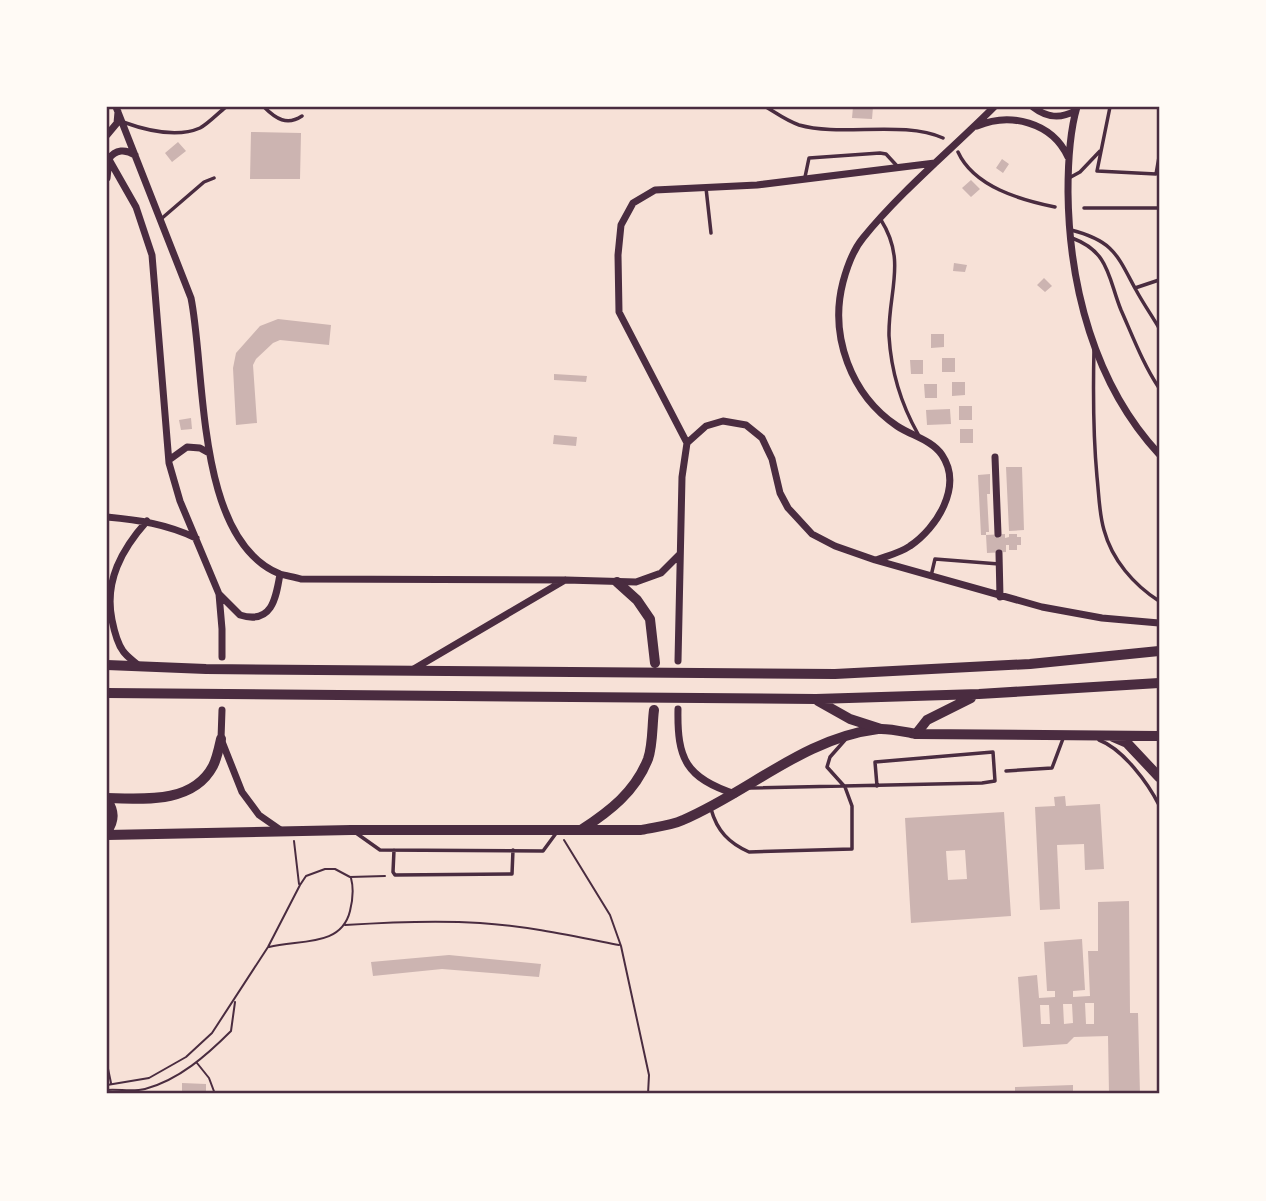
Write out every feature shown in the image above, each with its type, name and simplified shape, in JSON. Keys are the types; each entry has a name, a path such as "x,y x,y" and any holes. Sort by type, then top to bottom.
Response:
{"main road":[{"path":"107,665 243,670 835,674 930,670 1159,651"},
{"path":"107,693 816,699 979,694 1159,682"},
{"path":"916,734 927,720 979,694"},
{"path":"816,699 850,719 881,729"}],"street":[{"path":"875,560 902,551 924,536 945,504 949,477 938,450 895,425 870,401 851,371 842,342 839,312 843,281 858,246 936,163 994,107"},
{"path":"1034,107 1041,113 1055,117 1076,109"},
{"path":"117,109 187,286 196,322 209,453 216,480 234,530 257,558 280,574 301,579 636,582 653,578 668,568 680,554"},
{"path":"107,135 117,123 117,109"},
{"path":"1076,109 1068,157 1070,229 1085,318 1094,346 1123,405 1159,454"},
{"path":"973,128 983,123 1006,119 1028,122 1055,138 1063,145 1068,157"},
{"path":"107,178 108,158 111,155 124,150 137,158"},
{"path":"108,158 136,207 152,255 169,460 180,501 219,594 222,657"},
{"path":"687,443 619,312 618,255 624,217 639,197 654,190 804,179 936,163"},
{"path":"678,661 682,477 687,443 699,430 715,423 738,422 753,429 762,438 783,497 803,526 823,541 875,560 1000,597 1102,618 1159,623"},
{"path":"169,460 187,447 200,448 209,453"},
{"path":"995,457 998,534"},
{"path":"107,517 148,521 171,527 197,539"},
{"path":"140,666 123,652 114,631 109,604 114,570 148,521"},
{"path":"999,552 1000,597"},
{"path":"219,594 240,615 258,616 268,610 275,601 280,574"},
{"path":"410,671 566,580"},
{"path":"617,582 637,600 650,619 655,663"},
{"path":"678,709 682,754 692,771 712,786 739,791"},
{"path":"107,799 146,800 181,794 201,782 214,765 221,739 222,710"},
{"path":"581,830 612,810 634,786 649,757 654,710"},
{"path":"107,833 641,830 681,821 812,748 848,735 881,729 916,734 1159,736"},
{"path":"1110,735 1127,743 1159,777"},
{"path":"221,739 248,803 259,816 283,831"},
{"path":"107,799 113,810 113,824 107,833"}],"lane":[{"path":"123,122 148,130 187,130 200,128 226,107"},
{"path":"264,107 281,120 292,121 302,116"},
{"path":"766,107 790,122 810,127 911,132 943,138"},
{"path":"1110,107 1097,171 1156,174 1159,157"},
{"path":"1068,178 1080,172 1101,150"},
{"path":"958,152 968,166 991,185 1025,199 1055,206"},
{"path":"804,179 809,158 880,153 886,154 898,167"},
{"path":"161,219 204,182 214,178"},
{"path":"706,188 710,233"},
{"path":"1084,208 1159,208"},
{"path":"881,220 890,237 895,256 896,275 889,335 894,371 904,406 920,439"},
{"path":"1070,229 1090,235 1122,260 1159,328"},
{"path":"1070,229 1090,247 1108,269 1139,352 1159,388"},
{"path":"1135,288 1159,280"},
{"path":"1094,346 1096,468 1104,531 1126,572 1159,601"},
{"path":"931,576 935,559 999,564"},
{"path":"1006,771 1052,768 1069,734 1103,741 1116,750 1149,785 1159,805"},
{"path":"710,806 715,824 727,839 749,852 852,849 852,806 845,787 827,767 830,757 848,735"},
{"path":"739,791 982,783 995,781 993,752 875,762 877,786"},
{"path":"351,830 380,850 543,851 558,831"},
{"path":"394,850 395,875 512,874 513,850"}],"path":[{"path":"283,831 292,838 296,846 300,885"},
{"path":"558,831 610,915 621,946 646,1064 648,1094"},
{"path":"107,1085 130,1083 177,1067 212,1033 268,947 306,876 325,869 335,869 350,877 395,875"},
{"path":"268,947 324,939 340,931 345,925 353,898 354,888 350,877"},
{"path":"345,925 424,921 482,923 541,930 621,946"},
{"path":"107,1090 144,1089 182,1072 197,1062 231,1031 235,997"},
{"path":"229,1009 234,1011"},
{"path":"197,1062 209,1078 215,1094"},
{"path":"107,1064 111,1084"},
{"path":"177,1067 182,1072"}],"building":[{"path":"853,107 873,107 872,119 852,118"},
{"path":"251,132 301,133 300,179 250,179"},
{"path":"178,142 186,151 172,162 165,153"},
{"path":"1002,159 1009,164 1003,173 996,168"},
{"path":"971,180 980,189 971,197 962,188"},
{"path":"954,263 967,265 965,272 953,271"},
{"path":"1044,278 1052,286 1045,292 1037,285"},
{"path":"278,319 331,325 329,345 280,340 273,343 253,365 257,423 236,425 233,368 236,353 260,326"},
{"path":"931,334 944,334 944,347 931,348"},
{"path":"942,358 955,358 955,372 942,372"},
{"path":"910,360 923,360 923,374 911,374"},
{"path":"554,374 587,376 586,382 554,380"},
{"path":"952,382 965,382 965,395 952,396"},
{"path":"924,384 937,384 937,398 925,398"},
{"path":"959,406 972,406 972,420 959,420"},
{"path":"950,409 951,424 927,425 926,410"},
{"path":"191,418 192,429 181,430 179,420"},
{"path":"960,429 973,429 973,443 960,443"},
{"path":"554,435 577,437 576,446 553,444"},
{"path":"1006,467 1022,467 1024,530 1009,531"},
{"path":"990,474 990,494 987,494 989,532 981,535 978,475"},
{"path":"1005,534 1005,538 1009,537 1009,534 1021,537 1021,545 1017,545 1017,550 1009,550 1009,545 1006,545 1006,552 987,553 986,535"},
{"path":"1065,796 1066,806 1100,804 1104,869 1085,870 1084,844 1057,845 1060,909 1040,910 1035,807 1055,806 1054,797"},
{"path":"1004,812 1011,916 911,923 905,818","holes":["965,850 967,879 948,880 946,851"]},
{"path":"1129,901 1130,1013 1138,1013 1140,1094 1109,1094 1108,1036 1074,1037 1067,1044 1023,1047 1018,977 1037,975 1039,998 1055,997 1055,991 1047,991 1044,942 1082,939 1085,990 1073,991 1073,997 1090,996 1088,951 1098,951 1098,902","holes":["1085,1003 1094,1003 1094,1024 1086,1024","1063,1004 1072,1004 1073,1023 1064,1024","1040,1005 1049,1005 1050,1024 1041,1024"]},
{"path":"449,955 541,964 539,977 442,969 373,976 371,962"},
{"path":"182,1083 206,1084 206,1094 182,1094"},
{"path":"1073,1085 1073,1094 1015,1094 1015,1087"}]}
